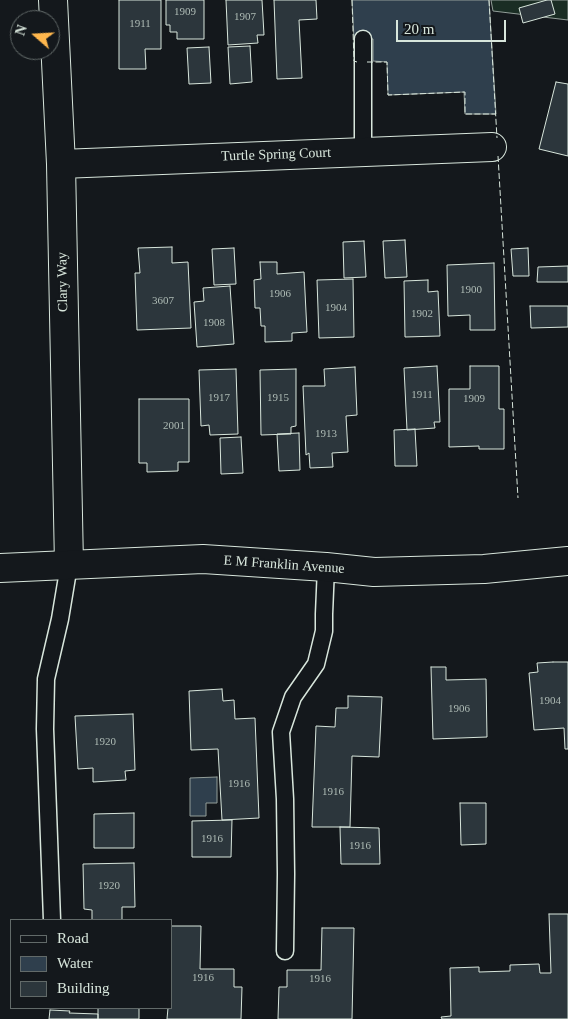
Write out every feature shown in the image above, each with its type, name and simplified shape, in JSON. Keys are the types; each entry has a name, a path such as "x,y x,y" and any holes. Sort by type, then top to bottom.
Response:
{"street":[{"name":"Clary Way","path":"54,0 61,164 69,565"},
{"name":"Turtle Spring Court","path":"61,164 492,147"},
{"name":"E M Franklin Avenue","path":"0,568 203,559 374,572 484,569 568,561"}],"lane":[{"path":"363,39 363,152"},
{"path":"52,919 45,729 46,680 60,619 69,565"},
{"path":"285,951 285,799 281,732 292,697 316,664 324,631 326,567"}],"green space":[{"path":"491,0 568,0 568,20 493,11"}],"water":[{"path":"352,0 489,0 496,114 465,114 464,92 388,95 387,62 373,61 373,39 354,39"},
{"path":"217,777 217,803 206,803 206,816 190,816 190,778"}],"building":[{"path":"119,0 161,0 161,49 145,49 146,69 119,69"},
{"path":"166,0 204,0 204,39 177,39 177,32 170,32 170,25 166,25"},
{"path":"226,0 262,0 264,35 257,35 258,43 228,45"},
{"path":"274,0 316,0 317,19 299,20 302,78 277,79"},
{"path":"551,0 555,14 523,23 519,8"},
{"path":"250,46 252,82 230,84 228,47"},
{"path":"209,47 211,83 189,84 187,48"},
{"path":"556,82 568,84 568,156 539,149"},
{"path":"405,240 407,277 385,278 383,241"},
{"path":"364,241 366,277 344,278 343,242"},
{"path":"172,247 172,263 188,262 191,328 137,330 135,273 140,273 138,248"},
{"path":"234,248 236,284 214,285 212,249"},
{"path":"528,248 529,276 513,276 511,249"},
{"path":"260,262 277,262 277,274 304,272 307,332 292,333 292,341 265,342 265,326 261,326 260,308 255,308 254,280 261,279"},
{"path":"494,263 495,330 470,330 470,315 448,316 447,265"},
{"path":"568,266 568,282 537,282 538,267"},
{"path":"353,279 354,337 319,338 317,280"},
{"path":"428,280 428,292 438,291 440,336 405,337 404,281"},
{"path":"230,286 234,344 197,347 194,302 204,301 203,288"},
{"path":"530,306 568,306 568,327 531,328"},
{"path":"437,366 440,422 434,422 435,428 407,430 404,368"},
{"path":"470,366 499,366 499,409 504,409 504,449 479,449 479,446 449,447 449,389 470,389"},
{"path":"355,367 357,415 346,416 348,452 332,453 333,467 310,468 309,453 306,455 303,386 325,386 324,369"},
{"path":"236,369 238,434 210,435 209,425 201,426 199,370"},
{"path":"296,369 296,426 291,427 291,434 261,435 260,370"},
{"path":"139,399 189,399 189,462 178,462 178,471 147,472 147,463 139,463"},
{"path":"415,429 417,466 395,466 394,430"},
{"path":"299,433 300,470 279,471 277,434"},
{"path":"241,437 243,473 221,474 220,438"},
{"path":"568,662 568,749 565,749 564,728 534,730 529,673 538,672 537,663"},
{"path":"431,667 446,667 446,680 486,679 487,737 433,739"},
{"path":"222,689 223,701 234,700 235,719 255,718 259,818 222,820 218,749 191,750 189,691"},
{"path":"348,696 382,697 379,757 352,756 350,827 312,827 316,726 335,727 336,708 348,708"},
{"path":"133,714 135,770 125,771 126,780 93,782 93,768 78,769 75,716"},
{"path":"460,803 486,803 486,844 461,845"},
{"path":"134,813 134,848 94,848 94,814"},
{"path":"232,820 231,857 192,857 192,821"},
{"path":"340,827 379,828 380,864 341,864"},
{"path":"134,863 135,907 122,907 122,919 92,919 92,910 84,909 83,864"},
{"path":"549,914 568,914 568,1019 442,1019 441,1017 451,1016 450,968 479,967 479,972 510,971 510,965 539,964 540,973 551,973"},
{"path":"172,926 201,926 200,969 234,969 234,987 242,987 241,1019 167,1019 168,1009 172,1009"},
{"path":"322,928 354,928 352,1019 278,1019 279,987 287,987 287,970 321,970"},
{"path":"98,1009 139,1009 139,1019 98,1019"},
{"path":"50,1010 98,1014 98,1019 49,1019"}],"fence":[{"path":"352,0 354,61 357,62"},
{"path":"489,0 497,138"},
{"path":"367,62 387,62 388,95 465,92 465,114 496,114"},
{"path":"498,156 518,498"}]}
